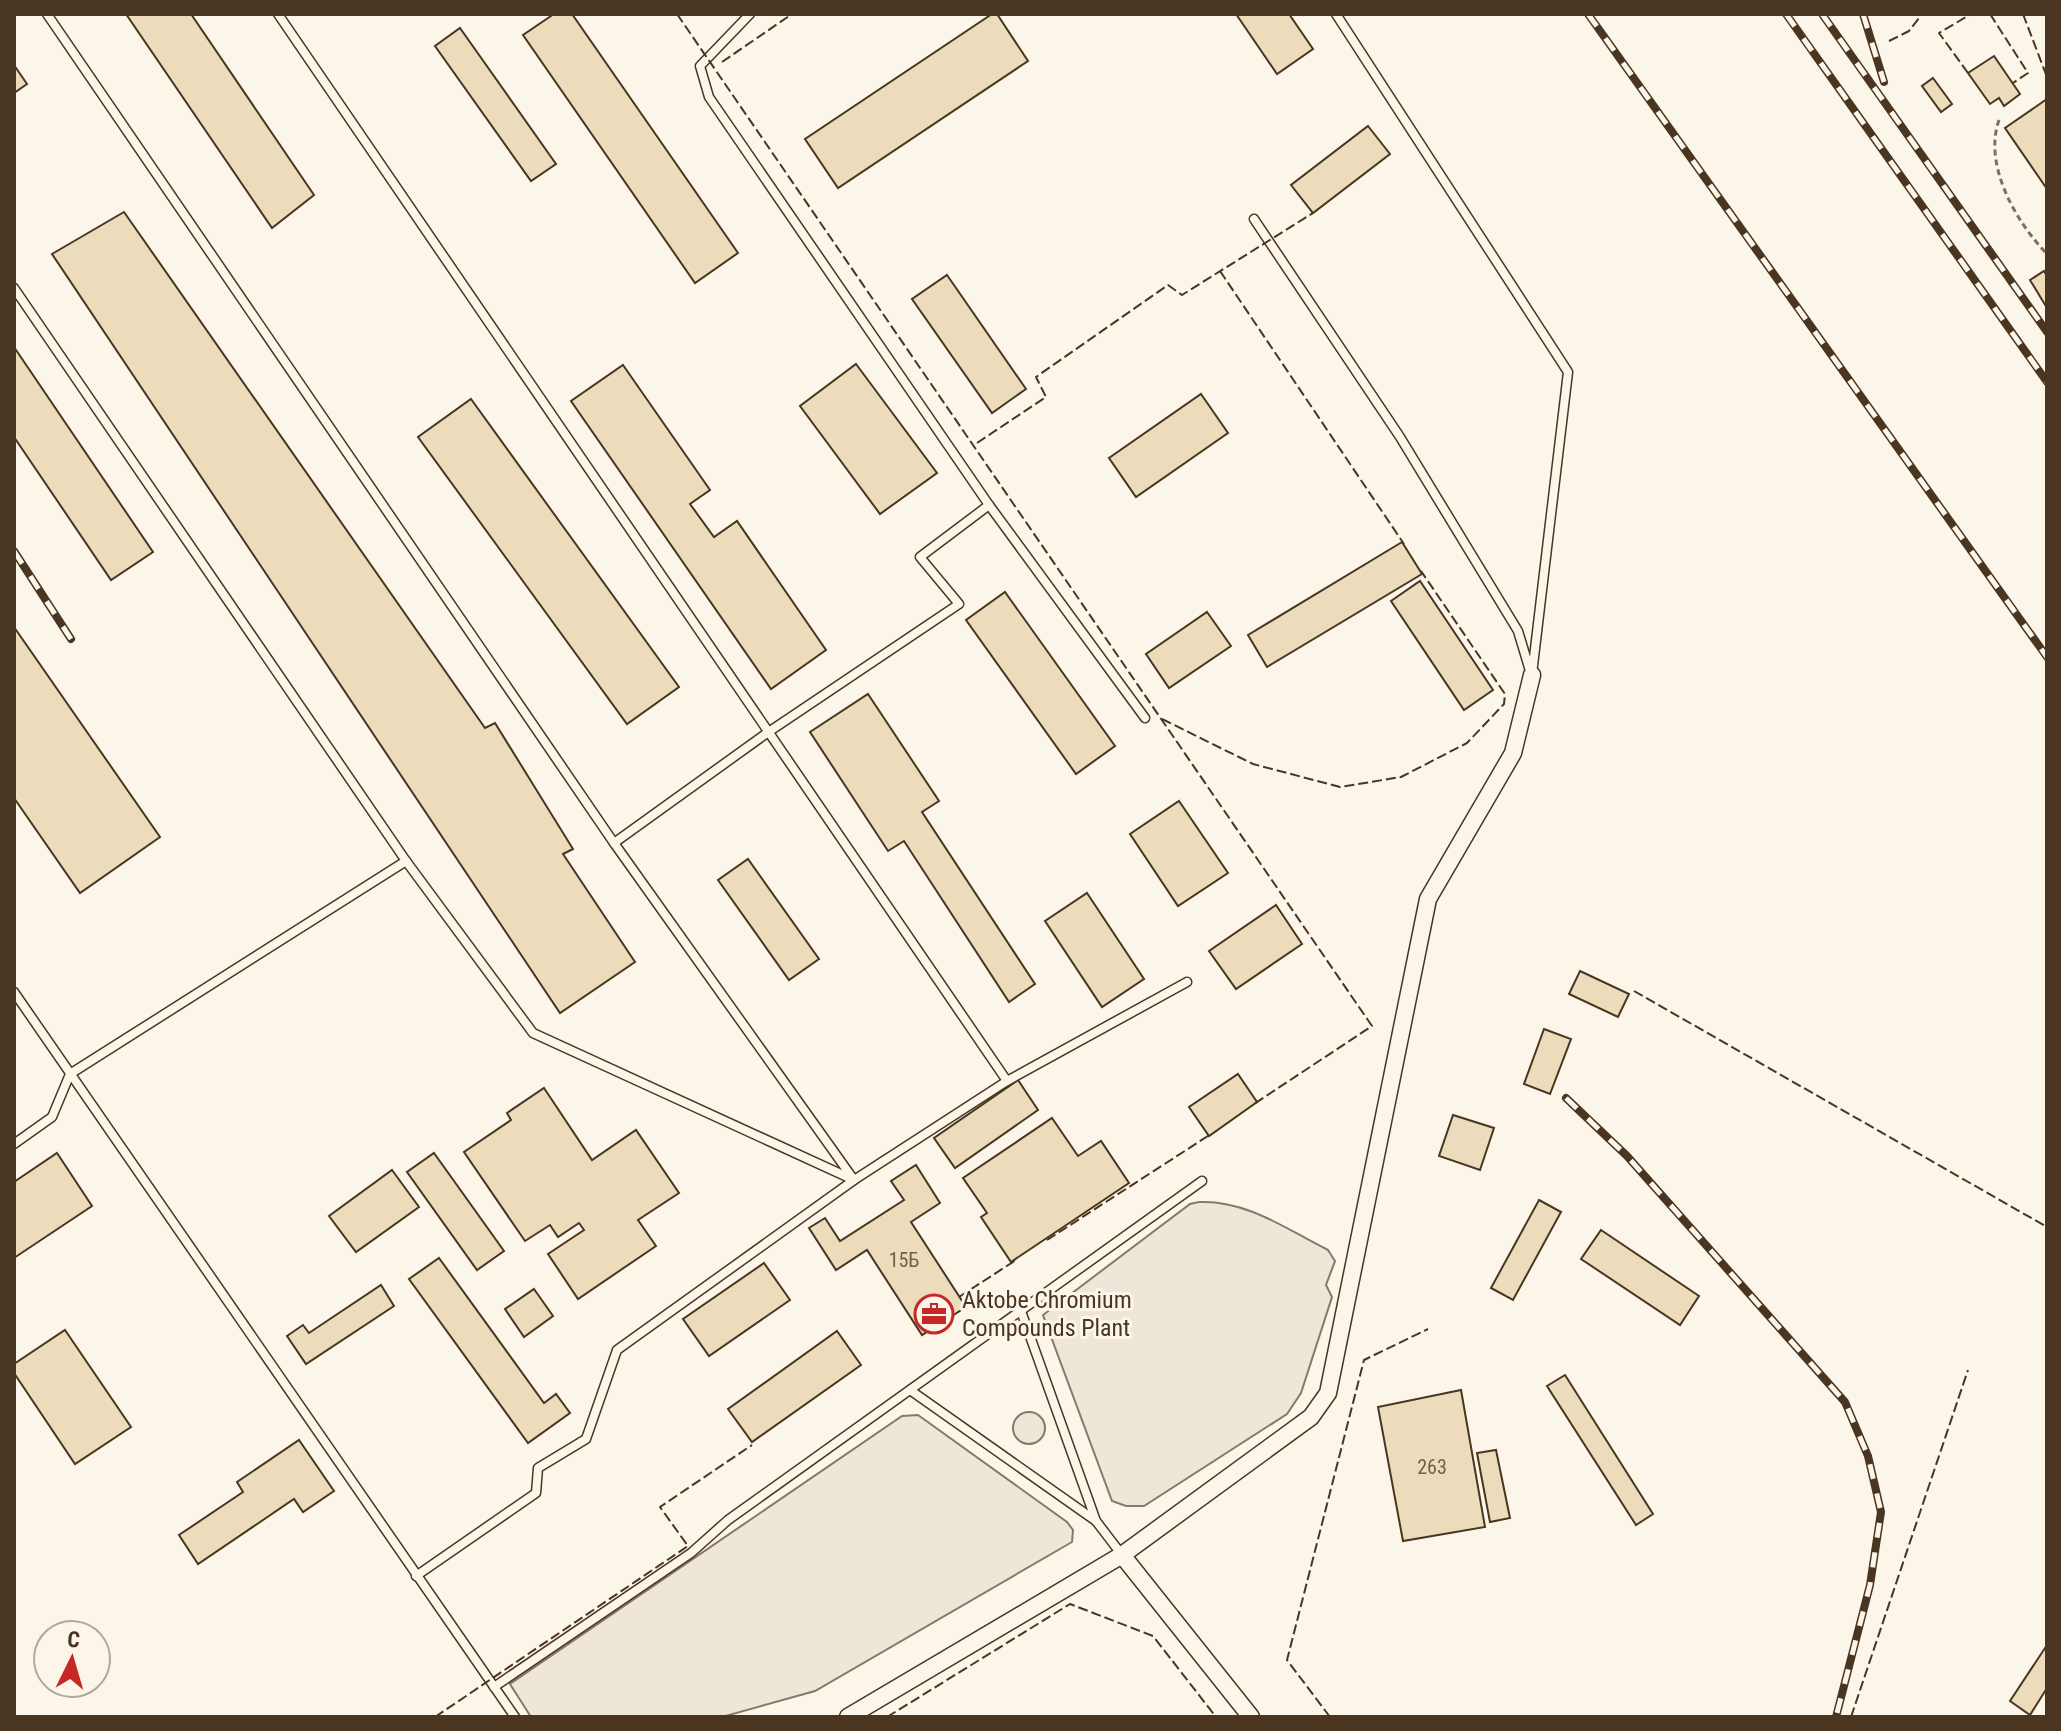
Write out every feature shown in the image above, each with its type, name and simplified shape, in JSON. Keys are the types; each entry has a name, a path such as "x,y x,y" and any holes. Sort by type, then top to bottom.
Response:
{"street":[{"path":"848,1717 1122,1555 1311,1417 1328,1393 1428,899 1513,753 1532,675"},
{"path":"1122,1555 1251,1717"}],"lane":[{"path":"47,14 614,843 854,1180"},
{"path":"278,14 1007,1081"},
{"path":"750,14 700,66 709,97 989,505 1145,718"},
{"path":"1336,14 1568,372 1532,675"},
{"path":"1254,219 1400,437 1455,527 1518,631 1532,675"},
{"path":"14,288 406,861 533,1033 854,1180"},
{"path":"614,843 767,733 959,604 920,557 989,505"},
{"path":"14,1144 52,1117 70,1074 406,861"},
{"path":"416,1576 536,1493 538,1468 586,1439 617,1350 854,1180 1007,1081 1187,982"},
{"path":"14,992 515,1717"},
{"path":"494,1687 691,1553 728,1520 1202,1181"},
{"path":"1021,1311 1096,1521"},
{"path":"910,1390 1096,1521 1122,1555"}],"path":[{"path":"1999,120 1993,137 1997,168 2012,205 2047,254"}],"shaded area":[{"path":"1199,1202 1250,1211 1328,1250 1335,1261 1326,1285 1332,1297 1301,1393 1287,1414 1144,1506 1126,1506 1112,1501 1043,1315 1190,1204"},
{"path":"1029,1412 1041,1416 1045,1428 1041,1440 1029,1444 1017,1440 1013,1428 1017,1416"},
{"path":"918,1415 1067,1522 1073,1530 1072,1542 815,1691 722,1717 531,1717 510,1684 902,1416"}],"building":[{"path":"126,14 191,14 314,195 272,228"},
{"path":"554,14 572,14 738,253 695,283 523,35"},
{"path":"992,14 997,14 1028,61 838,188 805,139"},
{"path":"1236,14 1289,14 1313,49 1277,74"},
{"path":"460,28 556,164 531,181 435,46"},
{"path":"1994,56 2020,94 2004,106 1999,98 1990,104 1968,73"},
{"path":"14,65 27,84 14,93"},
{"path":"1933,78 1952,104 1941,112 1922,86"},
{"path":"2047,99 2047,189 2005,128"},
{"path":"1368,126 1390,154 1313,213 1291,185"},
{"path":"124,212 485,728 495,723 573,849 563,854 635,962 560,1013 52,254"},
{"path":"2044,271 2047,276 2047,308 2030,280"},
{"path":"947,275 1026,389 992,413 912,299"},
{"path":"14,347 153,552 111,580 14,437"},
{"path":"856,364 937,473 880,514 800,406"},
{"path":"623,365 710,490 690,504 714,537 737,521 826,650 771,689 571,401"},
{"path":"1201,394 1228,433 1136,497 1109,458"},
{"path":"471,399 679,687 627,724 418,437"},
{"path":"1402,542 1422,574 1267,667 1248,635"},
{"path":"1420,581 1493,690 1464,710 1391,601"},
{"path":"1005,592 1115,746 1076,774 966,620"},
{"path":"1207,612 1231,646 1169,688 1146,654"},
{"path":"14,627 160,837 80,893 14,798"},
{"path":"868,694 939,801 922,812 1035,984 1009,1002 904,841 888,851 810,732"},
{"path":"1179,801 1228,873 1178,906 1130,834"},
{"path":"748,859 819,959 789,980 718,880"},
{"path":"1087,893 1144,979 1102,1007 1045,921"},
{"path":"1276,905 1302,944 1236,989 1209,951"},
{"path":"1580,971 1629,994 1618,1017 1569,994"},
{"path":"1544,1029 1571,1039 1550,1094 1524,1084"},
{"path":"1238,1074 1257,1102 1209,1136 1189,1107"},
{"path":"1018,1080 1038,1110 955,1168 934,1138"},
{"path":"544,1088 592,1160 636,1130 679,1193 638,1220 656,1246 578,1299 548,1254 584,1230 579,1223 558,1237 550,1225 525,1241 464,1152 511,1120 507,1113"},
{"path":"1453,1115 1494,1128 1480,1170 1439,1156"},
{"path":"1052,1118 1078,1156 1101,1141 1129,1183 1011,1262 981,1217 987,1213 963,1178"},
{"path":"57,1153 92,1206 14,1258 14,1182"},
{"path":"434,1153 504,1251 477,1270 407,1172"},
{"path":"916,1165 940,1203 911,1222 966,1307 922,1335 867,1250 836,1270 809,1228 825,1218 840,1241 904,1200 891,1181"},
{"path":"392,1170 419,1207 356,1252 329,1216"},
{"path":"1539,1200 1561,1212 1513,1300 1491,1288"},
{"path":"1601,1230 1699,1296 1680,1325 1581,1259"},
{"path":"439,1258 544,1403 556,1394 570,1413 528,1443 409,1279"},
{"path":"764,1263 790,1300 709,1356 683,1319"},
{"path":"381,1285 394,1306 306,1364 287,1336 303,1325 309,1333"},
{"path":"534,1289 553,1316 524,1337 505,1309"},
{"path":"65,1330 131,1427 75,1464 14,1373 14,1364"},
{"path":"837,1331 861,1365 752,1442 728,1409"},
{"path":"1565,1375 1653,1514 1636,1525 1547,1386"},
{"path":"1461,1390 1485,1527 1403,1541 1378,1407"},
{"path":"299,1440 334,1491 303,1512 294,1499 198,1564 179,1535 243,1492 237,1482"},
{"path":"1496,1450 1510,1518 1490,1522 1477,1453"},
{"path":"2047,1645 2047,1688 2030,1715 2010,1701"}],"railway":[{"path":"1588,14 2047,657"},
{"path":"1786,14 2047,382"},
{"path":"1822,14 2047,332"},
{"path":"1863,14 1884,82"},
{"path":"14,551 71,639"},
{"path":"1566,1098 1627,1156 1845,1402 1868,1456 1881,1512 1870,1585 1836,1717"}],"fence":[{"path":"677,14 1372,1026 1254,1104"},
{"path":"722,62 792,14"},
{"path":"1889,41 1909,31 1922,14"},
{"path":"1968,73 1939,33 1971,14"},
{"path":"1990,14 2028,73 2013,83"},
{"path":"2023,14 2047,77"},
{"path":"977,443 1046,397 1036,377 1168,285 1182,295 1313,213"},
{"path":"1220,271 1404,544"},
{"path":"1162,719 1253,764 1340,787 1401,777 1467,743 1504,704 1505,694 1421,571"},
{"path":"1634,991 2047,1227"},
{"path":"1047,1240 1211,1134"},
{"path":"959,1297 1016,1260"},
{"path":"1330,1717 1287,1660 1364,1360 1428,1329"},
{"path":"1851,1717 1968,1370"},
{"path":"435,1717 688,1546 660,1507 752,1445"},
{"path":"887,1717 1070,1604 1153,1636 1216,1717"}],"place":[{"name":"Aktobe Chromium Compounds Plant","path":"934,1314"}]}
